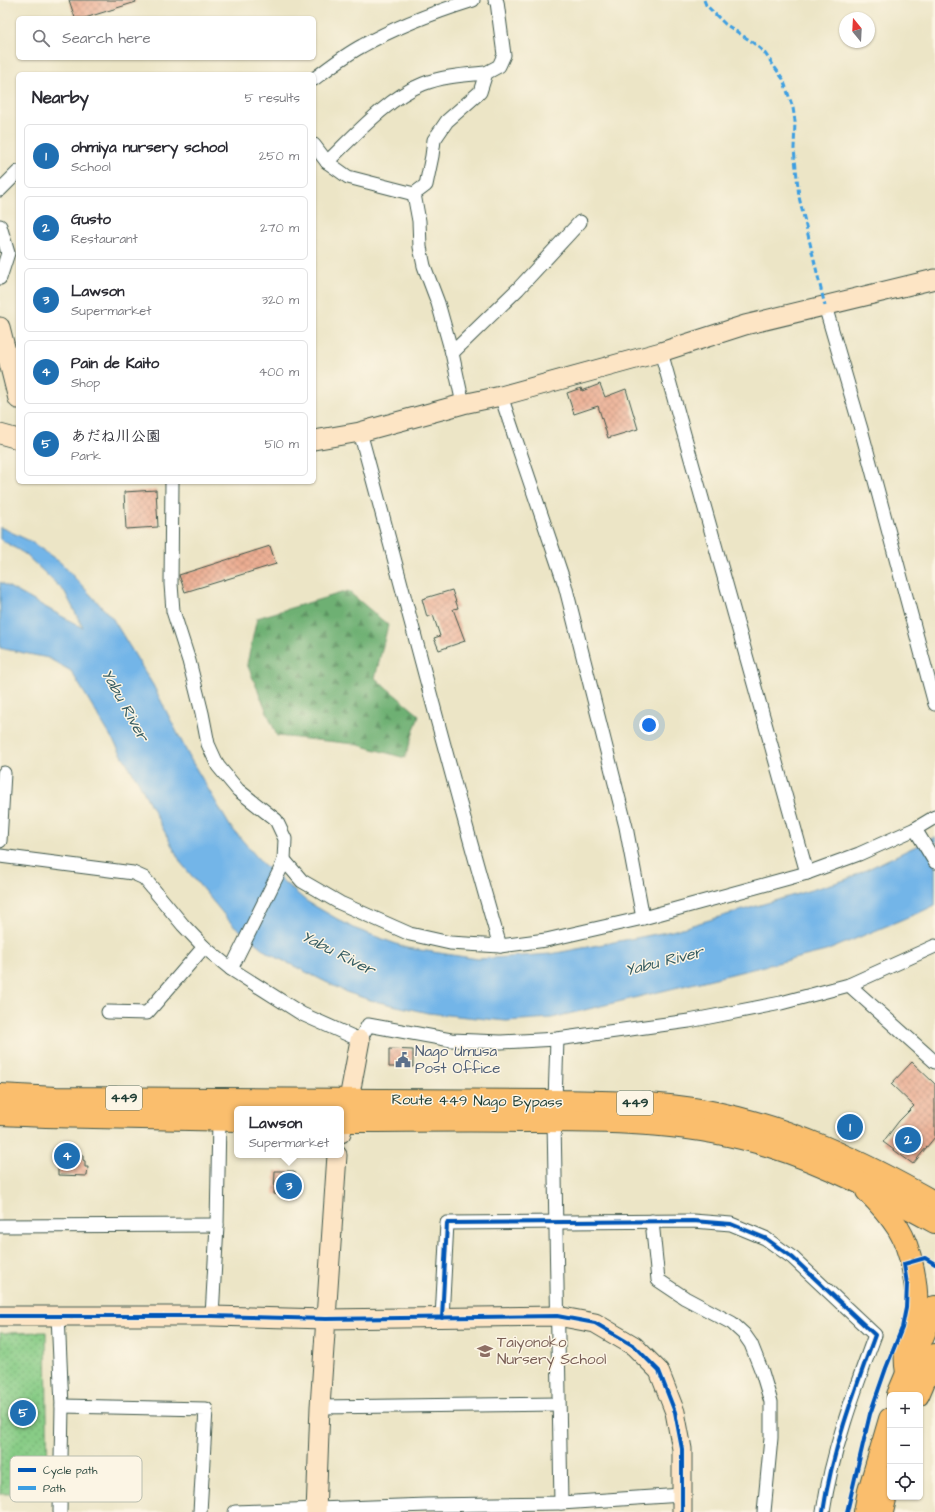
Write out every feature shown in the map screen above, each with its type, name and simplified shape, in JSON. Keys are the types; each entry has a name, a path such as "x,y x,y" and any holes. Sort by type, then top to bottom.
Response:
{"highway":[{"name":"Route 449 Nago Bypass","path":"0,1095 56,1098 350,1099 554,1111 702,1130 769,1145 807,1159 893,1198 935,1222"},
{"name":"Route 449 Nago Bypass","path":"344,1125 554,1111 636,1103 676,1107 706,1111 768,1126 810,1141 881,1173 935,1203"},
{"name":"449","path":"0,1114 228,1120"},
{"path":"855,1180 882,1207 899,1229 911,1262 916,1286 916,1310 906,1353 907,1373"},
{"path":"899,1392 935,1307"},
{"path":"919,1392 935,1355"},
{"path":"865,1512 869,1491 887,1428"},
{"path":"882,1512 887,1491"}],"street":[{"path":"316,78 361,46 390,31 410,22 473,0"},
{"path":"326,162 400,95 424,83 451,76 486,73 499,66 504,55 497,1"},
{"path":"414,194 426,185 434,140 447,121 480,92 486,73"},
{"path":"316,148 326,162 348,178 414,194"},
{"path":"0,190 16,174"},
{"path":"414,194 419,222 420,247 424,266 438,304 452,353 463,404"},
{"path":"452,353 518,289 580,222"},
{"path":"0,226 8,252 0,278"},
{"path":"316,440 360,432 463,404 501,396 661,352 745,325 935,279"},
{"path":"825,306 886,520 935,704"},
{"path":"0,327 16,391"},
{"path":"661,352 807,873"},
{"path":"501,396 565,585 626,827 643,918"},
{"path":"360,432 469,841 500,946"},
{"path":"0,434 16,438"},
{"path":"172,484 172,611 189,661 208,744 218,766 238,790 276,820 286,839 282,864 245,944 231,969"},
{"path":"0,841 4,773"},
{"path":"282,864 302,881 333,899 410,934 450,943 500,946 546,940 643,918 807,873 918,832 935,817"},
{"path":"918,832 935,862"},
{"path":"0,856 133,873 144,878 183,925 204,947 231,969 302,1014 360,1040"},
{"path":"344,1118 350,1099 360,1040 368,1026 451,1040 501,1042 557,1039 689,1021 781,1002 849,985 935,946"},
{"path":"108,1012 147,1013 204,947"},
{"path":"849,985 935,1062"},
{"path":"557,1039 554,1111 558,1404 561,1503"},
{"path":"212,1316 217,1225 228,1120"},
{"path":"316,1511 320,1407 337,1158"},
{"path":"442,1318 447,1223 693,1221 731,1224 765,1238 794,1258 875,1334 847,1412 826,1492 823,1512"},
{"path":"652,1222 658,1280 685,1298 732,1323 748,1339 757,1358 770,1402 771,1438 764,1512"},
{"path":"0,1226 217,1225"},
{"path":"58,1315 62,1406 61,1456"},
{"path":"0,1316 212,1316 326,1320 557,1316 595,1323 634,1346 659,1371 674,1412 682,1449 682,1504 561,1503 427,1508 236,1512"},
{"path":"320,1407 558,1404"},
{"path":"62,1406 206,1409 200,1512"},
{"path":"60,1502 60,1512"}],"green space":[{"path":"348,591 388,625 375,678 419,715 405,758 355,744 277,736 247,664 257,618"},
{"path":"46,1332 48,1456 10,1456 10,1494 0,1494 0,1333"}],"water":[{"name":"Yabu River","path":"0,527 30,541 61,563 113,619 153,685 191,760 230,826 262,863 306,901 353,928 407,948 478,959 551,954 672,931 845,880 935,837 935,905 826,951 552,1018 506,1021 428,1013 370,1000 346,992 268,953 231,923 181,863 139,783 71,671 48,658 0,648 0,582 83,628 65,592 25,554 0,539"}],"building":[{"path":"69,0 135,0 136,2 91,16 74,16"},
{"path":"600,384 605,397 626,389 638,429 608,438 598,406 574,414 567,393 581,388 582,391"},
{"path":"156,490 158,527 126,529 124,492"},
{"path":"270,546 276,564 185,592 179,575"},
{"path":"452,590 458,608 453,609 465,641 439,650 434,638 440,636 433,615 427,617 422,599"},
{"path":"389,1049 413,1050 413,1067 389,1067"},
{"path":"912,1062 935,1084 935,1137 913,1164 883,1142 899,1121 914,1106 891,1084"},
{"path":"63,1154 83,1155 85,1167 88,1167 87,1176 58,1175 58,1166 63,1166"},
{"path":"275,1171 294,1171 299,1179 298,1196 274,1194"}],"marked path":[{"path":"704,0 706,5 725,24 751,41 764,52 783,79 793,108 795,121 794,149 799,197 825,306"}],"cycle path":[{"path":"442,1318 447,1223 693,1221 731,1224 765,1238 793,1258 875,1335 838,1444 823,1512"},
{"path":"847,1512 870,1414 902,1328 906,1308 907,1284 904,1264 925,1258 935,1264"},
{"path":"0,1316 212,1316 326,1319 557,1316 595,1323 634,1346 659,1371 675,1412 682,1449 682,1512"}],"place":[{"name":"Nago Umusa Post Office","path":"403,1060"},
{"name":"ohmiya nursery school","path":"850,1127"},
{"name":"Gusto","path":"908,1140"},
{"name":"Pain de Kaito","path":"67,1156"},
{"name":"Lawson","path":"289,1186"},
{"name":"Taiyonoko Nursery School","path":"485,1351"},
{"name":"あだね川公園","path":"23,1413"}]}
